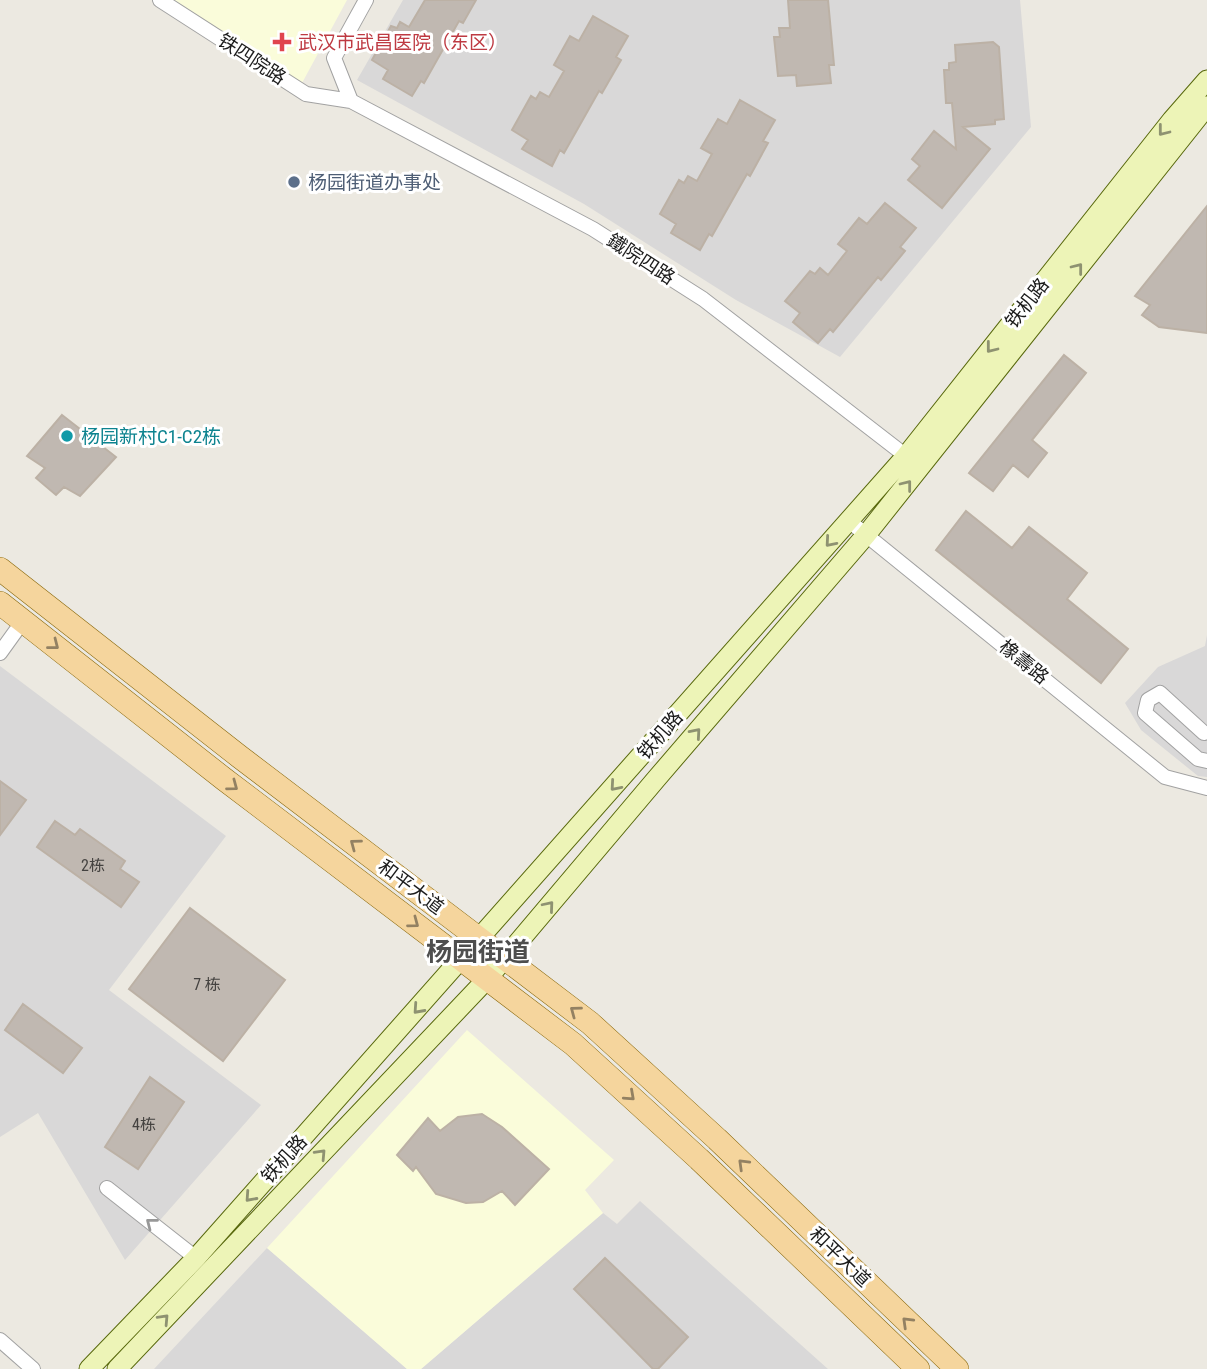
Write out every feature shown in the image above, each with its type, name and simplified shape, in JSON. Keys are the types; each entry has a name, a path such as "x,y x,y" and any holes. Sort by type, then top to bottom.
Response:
{"main road":[{"name":"铁机路","path":"89,1369 196,1258 906,456 1172,120 1206,83"},
{"name":"铁机路","path":"117,1369 487,979 866,536 1207,106"},
{"name":"和平大道","path":"0,569 240,757 590,1023 717,1139 957,1369"},
{"name":"和平大道","path":"0,603 223,779 573,1044 699,1159 918,1369"}],"street":[{"name":"铁四院路","path":"160,0 306,94 351,102"},
{"path":"351,102 334,58 366,0"},
{"name":"鐵院四路","path":"351,102 604,236 703,299 906,456"},
{"name":"橡壽路","path":"849,521 1165,777 1207,788"},
{"path":"0,653 23,621"},
{"path":"1204,733 1160,693 1148,700 1145,713 1198,759 1207,761"},
{"path":"107,1188 196,1258"},
{"path":"0,1340 33,1369"}],"shaded area":[{"name":"武汉市武昌医院（东区）","path":"174,0 347,0 302,83"},
{"path":"403,0 1020,0 1031,127 840,357 736,300 584,204 357,80"},
{"path":"1207,635 1207,777 1198,776 1141,730 1125,703 1158,667 1205,646"},
{"path":"0,666 226,836 109,990 261,1105 125,1260 38,1113 0,1137"},
{"path":"467,1030 614,1160 585,1190 603,1213 421,1369 407,1369 267,1248"},
{"path":"640,1201 828,1369 421,1369 603,1213 617,1224"},
{"path":"267,1248 407,1369 154,1369"}],"building":[{"path":"425,0 476,0 463,23 459,21 424,83 421,81 412,96 383,79 388,70 372,60 391,26 397,28 400,22 409,27"},
{"path":"788,0 828,0 834,65 829,65 831,83 797,86 796,75 778,76 774,37 780,37 779,28 790,28"},
{"path":"593,16 628,36 616,57 621,60 602,93 599,91 564,153 560,150 552,166 522,149 528,140 512,130 531,96 536,99 540,92 549,97 564,71 554,65 570,36 579,41"},
{"path":"993,42 999,47 1004,119 995,120 995,124 963,127 990,149 942,208 908,180 920,166 912,159 934,131 956,149 952,103 946,103 944,70 949,70 949,63 956,62 955,45"},
{"path":"740,100 775,120 763,141 768,143 750,176 747,174 712,236 709,234 700,250 671,233 676,224 660,214 679,180 684,183 688,176 697,181 712,154 701,148 718,119 727,124"},
{"path":"885,203 916,228 900,247 905,251 881,280 878,277 833,332 830,329 818,343 793,322 800,313 785,301 810,271 815,274 820,268 828,275 847,251 838,244 859,218 867,224"},
{"path":"1207,206 1207,333 1159,327 1142,315 1150,305 1135,296"},
{"path":"1064,355 1086,373 1032,440 1047,453 1028,477 1013,465 993,491 969,473"},
{"name":"杨园新村C1-C2栋","path":"62,415 116,457 80,496 64,487 56,495 36,478 45,468 27,456"},
{"path":"966,511 1012,548 1029,527 1087,573 1067,599 1128,649 1101,683 936,550"},
{"path":"0,781 26,800 0,835"},
{"path":"55,821 75,835 80,829 125,861 120,869 139,882 121,907 37,847"},
{"path":"190,908 285,980 223,1061 129,989"},
{"path":"23,1004 82,1048 63,1073 5,1030"},
{"path":"150,1077 184,1102 138,1169 105,1147"},
{"path":"482,1114 502,1127 549,1169 515,1205 502,1191 483,1202 466,1203 436,1194 416,1167 413,1171 397,1155 428,1118 440,1131 458,1117"},
{"path":"605,1258 688,1337 658,1369 653,1369 574,1289"}],"place":[{"name":"武汉市武昌医院（东区）","path":"282,42"},
{"name":"杨园街道办事处","path":"294,182"},
{"name":"杨园新村C1-C2栋","path":"67,436"}],"district":[{"name":"杨园街道","path":"478,952"}]}
